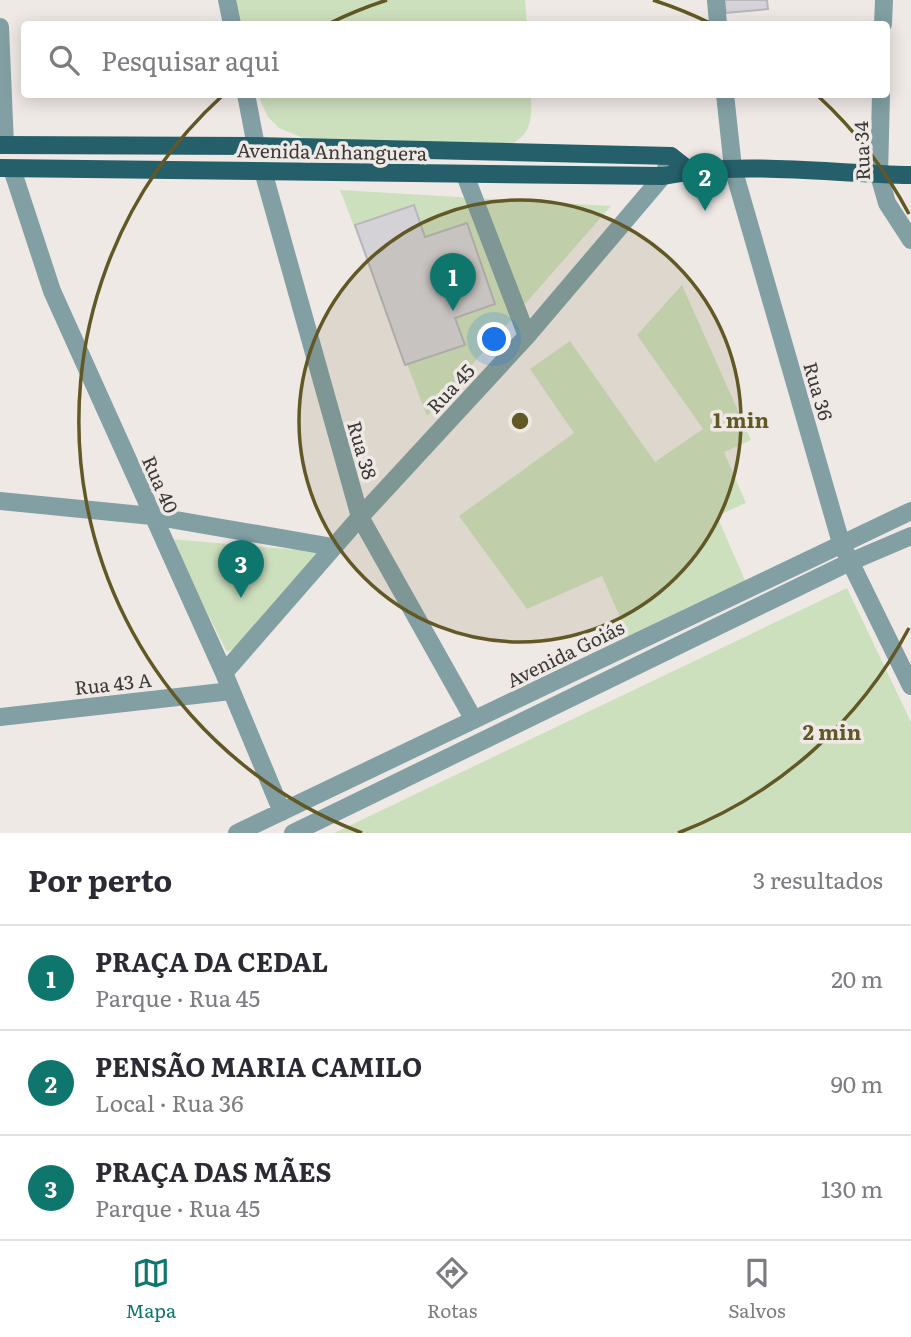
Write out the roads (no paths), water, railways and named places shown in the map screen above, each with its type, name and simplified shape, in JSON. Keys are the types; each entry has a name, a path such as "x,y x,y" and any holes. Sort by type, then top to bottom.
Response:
{"main road":[{"path":"3,145 256,146 671,156 690,171"},
{"name":"Avenida Anhanguera","path":"6,169 663,176 733,168 911,175"}],"street":[{"path":"227,0 231,21"},
{"path":"716,0 718,21"},
{"path":"883,21 884,0"},
{"path":"0,27 3,145"},
{"path":"247,98 256,146"},
{"name":"Rua 36","path":"725,98 733,168 841,543 911,686"},
{"name":"Rua 34","path":"881,98 879,175 887,203 911,240"},
{"name":"Rua 45","path":"224,673 333,547 527,336 663,176 671,156"},
{"name":"Rua 40","path":"6,169 52,291 224,673 282,812"},
{"name":"Rua 38","path":"262,171 360,517 474,720"},
{"path":"465,175 527,336"},
{"path":"0,501 152,516 333,547"},
{"name":"Avenida Goiás","path":"237,833 911,511"},
{"path":"293,833 850,562 911,536"},
{"path":"620,649 628,670"},
{"name":"Rua 43 A","path":"0,717 231,691"}],"place":[{"name":"PENSÃO MARIA CAMILO","path":"705,211"},
{"name":"PRAÇA DA CEDAL","path":"453,311"},
{"name":"PRAÇA DAS MÃES","path":"241,598"}]}
